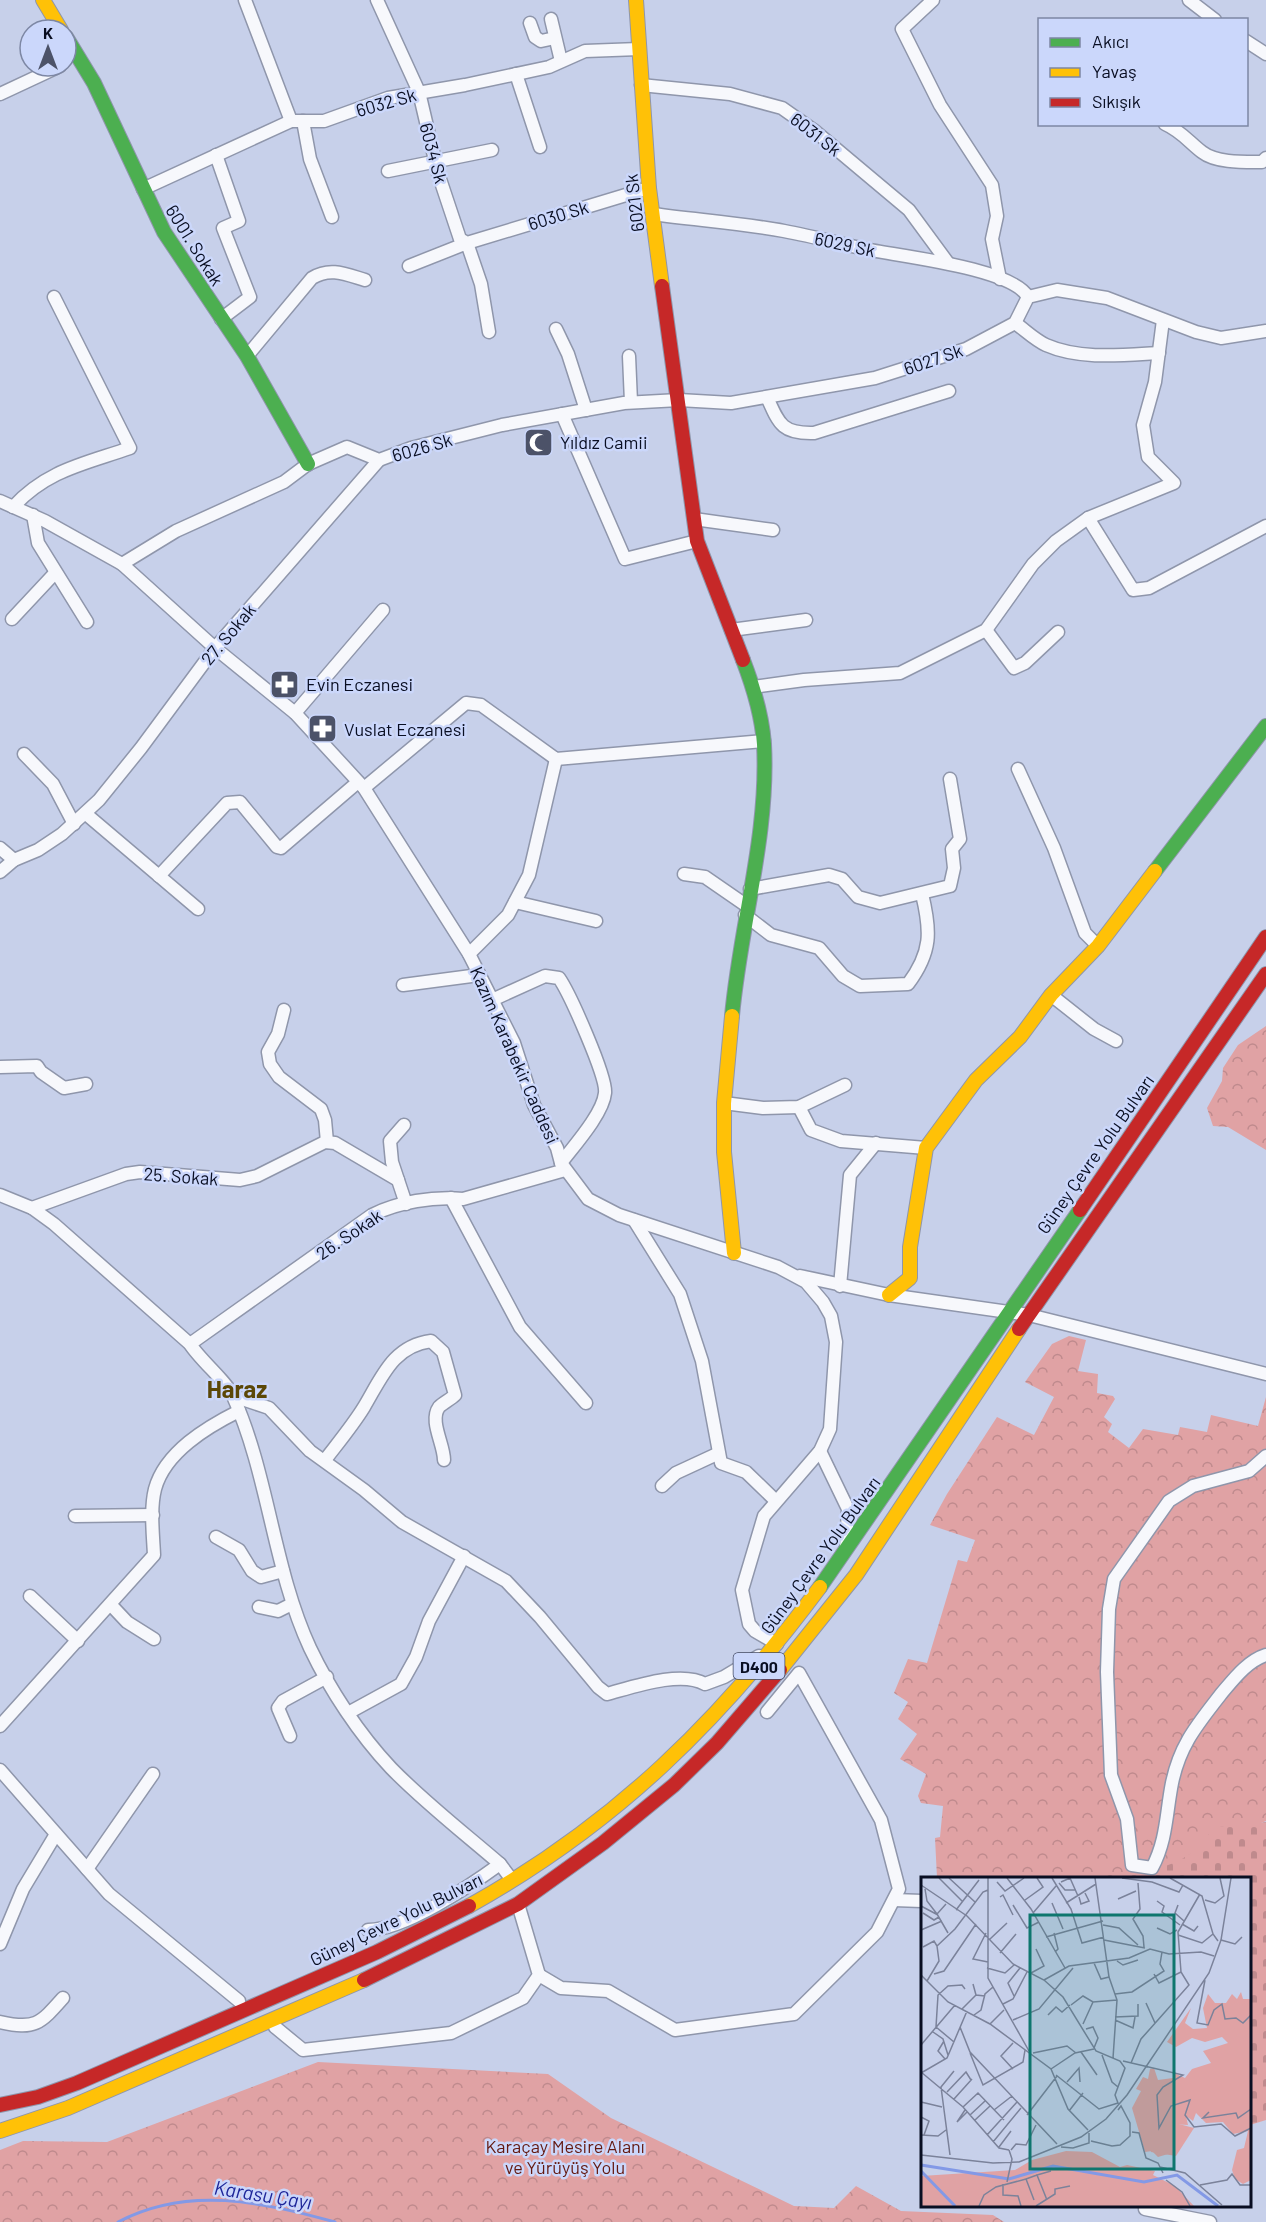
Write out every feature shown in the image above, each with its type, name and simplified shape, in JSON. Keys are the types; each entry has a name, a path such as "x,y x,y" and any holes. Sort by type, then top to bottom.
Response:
{"main road":[{"path":"43,0 54,18"},
{"name":"6021 Sk","path":"636,0 649,188 697,541 753,687 764,741 765,794 735,979 724,1103 723,1152 734,1253"},
{"name":"6001. Sokak","path":"78,67 94,84 175,252 247,356 308,464"},
{"path":"889,1295 910,1278 910,1247 926,1148 976,1080 1020,1037 1051,995 1098,946 1266,726"},
{"name":"Güney Çevre Yolu Bulvarı","path":"0,2105 38,2097 76,2083 364,1959 458,1913 512,1880 580,1833 651,1778 708,1725 777,1644 846,1553 1266,936"},
{"name":"Güney Çevre Yolu Bulvarı","path":"0,2131 68,2108 352,1986 518,1904 603,1844 674,1785 717,1743 770,1682 814,1631 856,1575 1029,1315 1266,974"}],"street":[{"path":"245,0 297,121 332,217"},
{"name":"6034 Sk","path":"378,0 419,92 435,162 481,284 489,332"},
{"path":"933,0 902,29 940,105 992,185 997,216 992,239 1000,279"},
{"path":"1189,0 1212,18"},
{"path":"551,20 561,61"},
{"path":"530,23 535,37 541,41 555,38"},
{"path":"1248,42 1266,54"},
{"name":"6032 Sk","path":"143,189 297,121 324,121 388,98 516,74 561,61 585,51 639,49"},
{"path":"516,74 540,147"},
{"path":"0,94 34,78"},
{"name":"6031 Sk","path":"641,85 730,94 782,108 816,132 909,210 948,263"},
{"path":"1169,126 1184,134 1204,154 1234,161 1262,162 1266,158"},
{"path":"388,171 492,150"},
{"path":"216,155 239,221 223,228 250,297 222,319"},
{"name":"6030 Sk","path":"409,266 464,241 649,188"},
{"name":"6029 Sk","path":"653,214 783,231 866,249 948,263 1000,279 1024,290 1028,297"},
{"path":"247,356 312,278 322,272 339,272 364,280"},
{"path":"1159,353 1119,355 1071,352 1045,345 1015,323 1028,297 1057,290 1107,298 1163,320 1221,338 1266,331"},
{"path":"13,507 30,488 48,476 130,448 54,297"},
{"path":"753,687 804,680 900,673 986,630 1033,564 1056,541 1088,518 1174,483 1148,457 1143,425 1155,382 1163,320"},
{"name":"6027 Sk","path":"679,400 731,403 875,378 966,348 1015,323"},
{"path":"556,329 568,354 586,410"},
{"path":"629,356 631,402"},
{"path":"767,397 778,422 795,434 804,434 814,433 949,391"},
{"name":"6026 Sk","path":"122,564 176,531 284,482 308,464 346,447 379,460 490,428 631,402 679,400"},
{"path":"562,414 625,559 697,541"},
{"name":"27. Sokak","path":"0,872 14,860 47,845 86,814 141,748 214,648 379,460"},
{"name":"Kazım Karabekir Caddesi","path":"0,501 33,515 122,564 214,648 295,713 361,785 469,954 514,1043 534,1105 557,1148 563,1166 594,1204 634,1220 793,1274 816,1292 831,1316 837,1355 830,1428 820,1451 776,1501 761,1522 742,1590 749,1624 754,1631 777,1644"},
{"path":"33,515 38,543 87,622"},
{"path":"1088,518 1133,590 1149,588 1266,526"},
{"path":"694,519 773,530"},
{"path":"12,619 55,573"},
{"path":"295,713 383,610"},
{"path":"731,630 806,620"},
{"path":"986,630 1014,668 1025,663 1058,632"},
{"path":"159,876 217,810 232,801 240,802 277,847 288,844 466,703 481,705 556,759 764,741"},
{"path":"24,754 47,776 74,824"},
{"path":"469,954 508,915 529,875 556,759"},
{"path":"1018,769 1053,848 1085,933 1098,946"},
{"path":"750,889 829,875 842,879 858,897 880,903 950,886 952,849 960,839 950,779"},
{"path":"86,814 198,909"},
{"path":"0,848 14,860"},
{"path":"684,874 705,877 746,910 771,935 819,948 843,976 860,986 908,984 927,950 929,924 921,894"},
{"path":"515,902 596,921"},
{"path":"403,985 479,975"},
{"path":"492,1000 545,976 560,978 602,1074 605,1094 600,1106 563,1166"},
{"path":"1051,995 1094,1029 1116,1041"},
{"path":"284,1010 278,1034 268,1052 270,1064 279,1077 321,1109 325,1120 327,1142 335,1143 398,1180"},
{"path":"0,1067 37,1066 41,1072 63,1088 86,1084"},
{"path":"724,1103 763,1108 799,1107 844,1085"},
{"path":"799,1107 811,1130 841,1141 926,1148"},
{"path":"404,1125 390,1141 392,1162 406,1204"},
{"name":"25. Sokak","path":"32,1208 126,1174 140,1172 240,1180 257,1176 327,1142"},
{"path":"840,1286 850,1175 876,1143"},
{"name":"26. Sokak","path":"190,1344 372,1215 393,1205 451,1197 463,1199 483,1194 563,1166"},
{"path":"0,1195 32,1208 111,1273 190,1344 233,1396 266,1497 292,1604 310,1649 348,1713 391,1768 500,1864 512,1880"},
{"path":"451,1197 520,1327 586,1403"},
{"path":"634,1220 680,1294 702,1361 717,1454 721,1462 746,1472 776,1501"},
{"path":"793,1274 889,1295 1029,1315 1266,1374"},
{"path":"325,1460 364,1407 393,1360 414,1343 431,1341 443,1352 455,1395 439,1407 435,1418 437,1431 444,1447 444,1460"},
{"path":"233,1396 269,1408 310,1451 325,1460 402,1522 506,1581 598,1687 608,1694 654,1682 680,1679 695,1678 705,1684 742,1668 777,1644"},
{"path":"0,1725 154,1555 155,1490 164,1469 205,1428 239,1411"},
{"path":"820,1451 848,1509 846,1553"},
{"path":"662,1486 676,1473 717,1454"},
{"path":"1266,1456 1250,1471 1193,1486 1169,1501 1114,1579 1109,1609 1107,1672 1111,1775 1127,1819 1132,1865 1152,1868 1160,1852 1166,1832 1172,1782 1187,1738 1236,1675 1266,1655"},
{"path":"75,1516 153,1515"},
{"path":"216,1537 239,1550 252,1571 261,1576 283,1571"},
{"path":"348,1713 401,1684 416,1657 429,1621 464,1556"},
{"path":"30,1596 78,1641"},
{"path":"259,1607 278,1611 292,1604"},
{"path":"111,1605 127,1622 154,1639"},
{"path":"518,1904 539,1975 561,1988 608,1991 675,2030 794,2014 877,1932 899,1889 881,1820 799,1673 767,1712"},
{"path":"290,1736 278,1708 283,1701 327,1677"},
{"path":"0,1770 109,1894 239,2001"},
{"path":"87,1869 153,1774"},
{"path":"0,1944 23,1889 56,1834"},
{"path":"368,1930 382,1930 426,1910 500,1864"},
{"path":"894,1900 921,1901"},
{"path":"274,2027 303,2050 451,2033 523,1998 539,1975"},
{"path":"0,2022 19,2027 42,2022 63,1998"},
{"path":"1144,2207 1149,2222"},
{"path":"1144,2207 1210,2222"}],"green space":[{"path":"1266,1026 1266,1150 1228,1127 1213,1126 1207,1108 1222,1081 1223,1068 1238,1045"},
{"path":"1069,1336 1086,1340 1078,1371 1098,1374 1097,1393 1113,1396 1115,1399 1104,1417 1112,1424 1108,1432 1129,1448 1143,1429 1178,1435 1180,1427 1207,1432 1211,1415 1258,1426 1266,1397 1266,1821 1256,1825 1230,1877 937,1877 935,1838 940,1837 943,1806 921,1803 918,1796 926,1774 900,1759 917,1734 898,1719 908,1702 894,1693 908,1659 927,1663 958,1560 967,1562 975,1540 930,1525 947,1494 997,1417 1034,1435 1054,1397 1025,1382 1052,1344"},
{"path":"1266,1822 1266,2120 1251,2125 1251,1877 1101,1877 1137,1872 1172,1863 1195,1849 1215,1827"},
{"name":"Karaçay Mesire Alanı ve Yürüyüş Yolu","path":"318,2062 548,2074 611,2118 794,2206 834,2208 856,2186 901,2211 993,2215 1004,2222 0,2222 0,2150 23,2141 107,2142"}],"waterway":[{"name":"Karasu Çayı","path":"118,2222 144,2211 198,2200 253,2203 335,2222"}],"traffic: fast":[{"path":"78,57 94,83 164,232 247,356 308,464"},
{"path":"732,1016 758,846 764,778 764,744 761,722 754,690 743,660"},
{"path":"1155,871 1266,726"},
{"path":"820,1587 1080,1210"}],"traffic: slow":[{"path":"43,0 54,18"},
{"path":"636,0 649,188 662,286"},
{"path":"889,1295 910,1278 910,1247 926,1148 976,1080 1020,1037 1051,995 1098,946 1155,871"},
{"path":"732,1016 724,1103 724,1152 734,1253"},
{"path":"780,1670 856,1575 1019,1329"},
{"path":"469,1906 572,1840 662,1766 744,1682 820,1587"},
{"path":"0,2131 68,2108 364,1980"}],"traffic: jam":[{"path":"662,286 697,541 743,660"},
{"path":"1080,1210 1266,937"},
{"path":"1019,1329 1266,974"},
{"path":"364,1980 518,1904 603,1843 674,1785 717,1743 780,1670"},
{"path":"0,2105 38,2097 77,2083 377,1952 469,1906"}],"place":[{"name":"Yıldız Camii","path":"539,442"},
{"name":"Evin Eczanesi","path":"285,684"},
{"name":"Vuslat Eczanesi","path":"323,729"}],"district":[{"name":"Haraz","path":"237,1388"}]}
